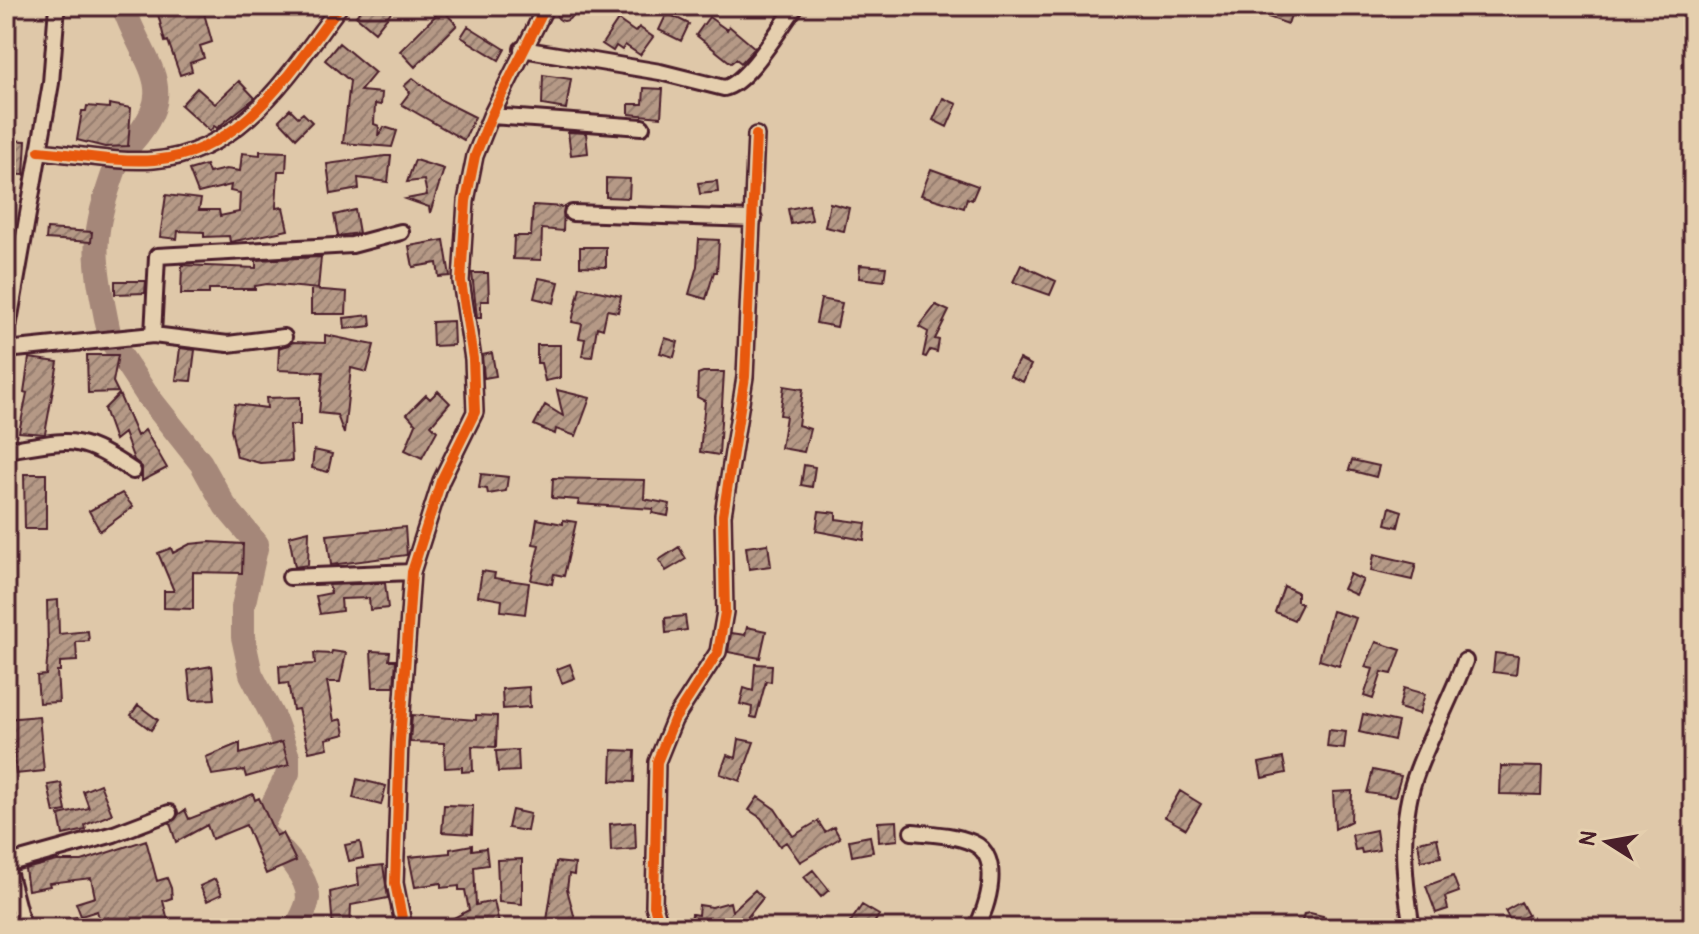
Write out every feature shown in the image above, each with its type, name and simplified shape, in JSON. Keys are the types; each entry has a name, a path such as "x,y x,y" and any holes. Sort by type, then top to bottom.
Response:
{"street":[{"path":"6,339 51,83 57,6"},
{"path":"39,151 155,160 219,143 266,103 340,6"},
{"path":"404,928 395,883 412,572 441,481 475,412 473,359 461,281 466,201 475,156 491,116 546,6"},
{"path":"522,49 660,72 724,88 734,86 747,72 796,6"},
{"path":"491,116 642,127"},
{"path":"661,928 654,906 657,762 674,720 718,652 725,612 723,515 745,377 756,135"},
{"path":"572,213 754,219"},
{"path":"153,335 157,256 352,245 401,232"},
{"path":"6,350 153,335 228,344 284,337"},
{"path":"6,450 70,440 93,444 133,471"},
{"path":"290,577 412,572"},
{"path":"1412,928 1403,857 1405,821 1417,770 1465,661"},
{"path":"23,928 6,864 114,834 169,813"},
{"path":"912,832 976,844 986,854 991,872 987,902 976,928"}],"building":[{"path":"561,5 567,5 572,13 570,19 561,21 556,16 556,10"},
{"path":"156,6 202,6 212,42 200,46 204,58 190,63 192,71 180,75 168,41 165,42"},
{"path":"364,6 386,6 392,11 375,32 356,16"},
{"path":"1272,6 1294,6 1288,24 1268,17"},
{"path":"442,9 457,25 415,67 400,51"},
{"path":"667,13 689,24 681,41 659,30"},
{"path":"709,17 727,30 729,26 755,48 741,63 736,59 731,63 696,35"},
{"path":"618,20 635,32 639,27 653,37 640,55 625,45 622,50 616,46 613,51 602,44"},
{"path":"468,26 505,49 499,60 461,37"},
{"path":"339,43 375,73 360,91 382,93 381,105 375,104 374,124 379,126 378,136 384,127 397,131 392,147 343,143 350,81 325,60"},
{"path":"543,75 571,79 566,109 542,105"},
{"path":"413,78 441,100 475,117 464,140 401,104 410,92 404,86"},
{"path":"239,81 255,98 210,131 181,105 197,88 215,104"},
{"path":"644,88 663,89 661,117 629,114 629,104 643,104"},
{"path":"943,98 957,104 947,127 933,120"},
{"path":"109,104 131,108 128,146 105,147 77,140 82,111 86,111 87,106 109,108"},
{"path":"290,109 298,117 303,113 312,122 296,138 279,120"},
{"path":"568,132 586,133 588,153 571,155"},
{"path":"6,140 26,141 24,175 6,174"},
{"path":"260,151 287,152 286,171 278,171 276,208 283,207 288,230 230,242 229,236 204,237 204,232 178,231 177,239 160,237 166,195 201,199 199,210 219,210 220,216 239,212 240,193 230,191 231,185 198,193 189,170 206,165 209,173 226,169 240,171 242,153 260,155"},
{"path":"391,156 388,182 358,178 359,189 331,194 327,164"},
{"path":"415,160 444,169 430,213 429,207 406,199 427,195 424,180 407,182"},
{"path":"931,169 978,186 972,200 967,198 964,208 921,195"},
{"path":"606,178 630,179 629,198 606,197"},
{"path":"717,181 718,192 700,194 698,183"},
{"path":"830,203 849,208 844,231 825,227"},
{"path":"533,205 564,207 563,231 542,229 541,260 513,259 514,236 531,236"},
{"path":"809,205 812,220 791,224 788,209"},
{"path":"355,210 359,233 338,236 334,215"},
{"path":"47,229 92,232 91,242 46,239"},
{"path":"699,239 719,240 717,272 714,272 706,299 689,294 697,266"},
{"path":"444,240 450,276 439,277 437,263 413,267 409,246"},
{"path":"580,247 606,247 606,267 580,266"},
{"path":"321,257 318,289 267,284 255,286 255,289 209,289 209,294 181,294 182,265 256,268 256,260"},
{"path":"860,265 886,267 884,281 859,278"},
{"path":"1021,265 1056,281 1050,295 1013,282"},
{"path":"472,273 488,273 489,301 481,301 481,318 477,318"},
{"path":"539,278 559,282 554,303 534,298"},
{"path":"115,281 146,281 145,293 115,294"},
{"path":"580,287 621,296 618,312 607,310 603,329 597,327 592,357 582,356 585,339 579,338 582,324 572,322"},
{"path":"311,289 347,292 346,314 311,314"},
{"path":"821,299 842,303 837,327 816,323"},
{"path":"936,305 949,311 935,339 939,340 937,352 930,350 926,357 923,356 928,332 919,327"},
{"path":"370,315 371,326 345,329 344,318"},
{"path":"453,321 454,345 433,346 432,322"},
{"path":"325,335 374,345 367,372 351,368 344,434 337,415 319,413 323,372 278,370 279,348 293,342 325,343"},
{"path":"665,338 678,342 674,357 660,353"},
{"path":"537,345 560,345 560,378 545,381 541,363 537,363"},
{"path":"180,348 195,350 191,381 176,380"},
{"path":"492,353 496,376 484,378 482,355"},
{"path":"87,355 118,355 113,382 118,392 88,393"},
{"path":"29,358 58,362 45,434 19,432 27,393 24,392"},
{"path":"1019,359 1031,365 1023,382 1010,376"},
{"path":"724,372 719,455 700,452 705,401 697,397 698,374"},
{"path":"784,386 803,389 798,425 810,429 804,452 781,448 786,416 780,415"},
{"path":"557,390 590,398 576,436 556,429 555,434 534,425 545,405 563,416"},
{"path":"438,391 450,403 431,425 437,431 422,458 405,450 416,424 407,414 426,395 430,399"},
{"path":"119,394 137,436 145,430 167,468 142,481 142,467 134,460 124,433 115,440 104,409"},
{"path":"300,397 300,425 290,425 292,461 260,463 237,457 231,429 235,404 267,408 266,398"},
{"path":"314,450 332,454 328,472 312,468"},
{"path":"1352,460 1379,466 1376,477 1349,470"},
{"path":"804,465 815,467 812,487 801,485"},
{"path":"24,474 46,474 46,529 25,529"},
{"path":"481,474 508,477 506,491 488,494 487,489 479,488"},
{"path":"553,478 645,480 644,499 670,504 668,516 652,513 653,509 578,504 579,500 552,498"},
{"path":"122,493 133,507 100,531 89,511"},
{"path":"1390,507 1402,511 1398,527 1386,524"},
{"path":"819,511 836,513 836,519 866,523 864,540 816,531"},
{"path":"537,519 563,524 563,520 576,522 564,576 554,574 552,584 531,580 539,545 533,544"},
{"path":"405,527 407,555 331,565 327,535"},
{"path":"309,531 308,565 295,567 289,536"},
{"path":"190,544 243,544 242,573 193,572 193,609 164,608 164,591 174,591 158,553 171,548 173,553"},
{"path":"768,544 771,566 749,569 746,547"},
{"path":"679,547 686,559 666,571 659,560"},
{"path":"1374,554 1416,564 1412,580 1371,571"},
{"path":"482,571 495,573 494,578 529,583 525,614 501,611 502,600 478,596"},
{"path":"1350,574 1363,580 1356,595 1343,589"},
{"path":"385,583 388,608 370,610 369,598 341,599 342,611 320,614 316,596 331,593 329,585"},
{"path":"1284,586 1297,592 1297,601 1302,604 1294,620 1275,612"},
{"path":"58,600 59,634 88,631 89,641 76,642 77,661 60,662 60,671 57,671 59,702 39,703 37,676 46,675 47,601"},
{"path":"1332,611 1356,618 1339,666 1319,660"},
{"path":"685,616 687,630 666,633 665,618"},
{"path":"747,627 766,631 760,658 728,652 731,633 745,635"},
{"path":"1376,642 1401,650 1392,674 1382,672 1373,699 1364,696 1373,669 1365,667"},
{"path":"332,651 346,653 340,682 327,682 334,721 342,719 345,734 326,739 328,748 309,752 298,709 293,710 288,683 280,684 279,666 315,664 314,653 331,654"},
{"path":"371,651 390,652 389,660 396,660 394,687 373,687"},
{"path":"1495,653 1518,656 1516,675 1493,672"},
{"path":"570,664 575,678 562,683 557,669"},
{"path":"755,664 772,665 771,682 766,681 756,718 751,717 752,707 740,704 744,688 753,691"},
{"path":"212,666 215,699 191,700 188,670"},
{"path":"529,687 530,707 503,709 502,689"},
{"path":"1404,688 1425,694 1419,714 1399,708"},
{"path":"138,705 158,720 151,730 131,715"},
{"path":"1363,714 1398,722 1394,740 1359,732"},
{"path":"412,715 476,720 476,715 497,716 496,747 472,746 473,771 462,772 462,767 445,768 444,743 410,742"},
{"path":"39,716 44,771 16,774 12,735 6,736 6,719"},
{"path":"1329,730 1346,732 1344,749 1327,747"},
{"path":"739,739 754,742 740,781 720,774 727,755 736,758"},
{"path":"282,742 289,765 246,777 244,770 212,775 206,757 240,743 240,754"},
{"path":"518,750 519,771 498,772 496,751"},
{"path":"612,750 635,751 634,782 611,781"},
{"path":"1283,758 1286,773 1262,778 1259,763"},
{"path":"1501,766 1542,767 1541,795 1500,794"},
{"path":"1373,770 1401,776 1395,797 1367,793"},
{"path":"357,779 386,786 381,805 353,798"},
{"path":"61,783 66,811 54,813 48,785"},
{"path":"100,784 112,814 85,825 86,830 63,835 59,815 89,808 83,791"},
{"path":"1180,791 1201,804 1186,829 1165,817"},
{"path":"1352,791 1351,821 1335,829 1333,792"},
{"path":"253,794 255,800 259,798 276,836 282,833 296,861 266,874 246,825 212,839 207,825 176,842 170,823 185,810 189,819"},
{"path":"758,797 775,809 793,836 818,821 825,832 834,827 840,838 800,862 786,842 780,846 761,818 749,810"},
{"path":"444,805 473,806 472,834 442,832"},
{"path":"512,810 530,814 527,831 508,828"},
{"path":"897,821 898,840 879,842 878,822"},
{"path":"635,822 636,849 611,851 610,824"},
{"path":"1376,830 1379,850 1362,853 1361,849 1355,850 1352,835"},
{"path":"870,836 873,852 852,856 849,840"},
{"path":"1437,838 1441,857 1421,861 1418,842"},
{"path":"146,840 157,881 167,878 171,888 172,898 163,901 170,928 109,928 108,918 100,921 97,911 81,916 76,903 95,897 91,878 49,883 50,886 28,890 25,869 57,861 82,861"},
{"path":"360,842 363,858 349,861 345,845"},
{"path":"472,845 472,850 486,848 488,865 474,867 476,905 494,901 500,928 435,928 469,910 465,890 459,890 459,886 441,888 441,883 415,887 409,857 450,853 450,849"},
{"path":"522,859 522,904 499,902 497,860"},
{"path":"556,862 575,864 574,875 569,874 567,889 576,923 549,928 547,920"},
{"path":"383,865 388,898 351,905 350,928 333,928 330,892 359,885 357,868"},
{"path":"813,870 829,890 821,897 804,877"},
{"path":"1453,876 1459,892 1445,897 1448,909 1436,913 1426,886"},
{"path":"215,879 222,894 207,901 200,886"},
{"path":"755,890 763,898 746,919 690,928 692,914 698,915 699,905 712,907 730,902 732,911"},
{"path":"1521,902 1528,915 1512,924 1505,911"},
{"path":"862,905 879,915 871,928 849,924"},
{"path":"1304,914 1323,916 1320,928 1300,928"},
{"path":"78,917 81,928 48,928 47,923"}],"waterway":[{"path":"123,6 150,65 156,96 152,112 123,152"},
{"path":"109,333 96,247 102,211 117,163"},
{"path":"112,342 147,395 201,463 225,506 257,544 243,607 243,637 251,674 276,723 288,757 288,773 260,830 290,861 307,889 305,910 296,928"}],"cycle path":[{"path":"39,151 140,161 186,154 214,142 262,104 340,6"},
{"path":"404,928 395,883 400,741 412,572 441,481 475,412 473,359 461,281 466,201 475,156 491,116 546,6"},
{"path":"661,928 654,906 657,762 674,720 718,652 725,612 723,515 745,377 756,135"}]}
